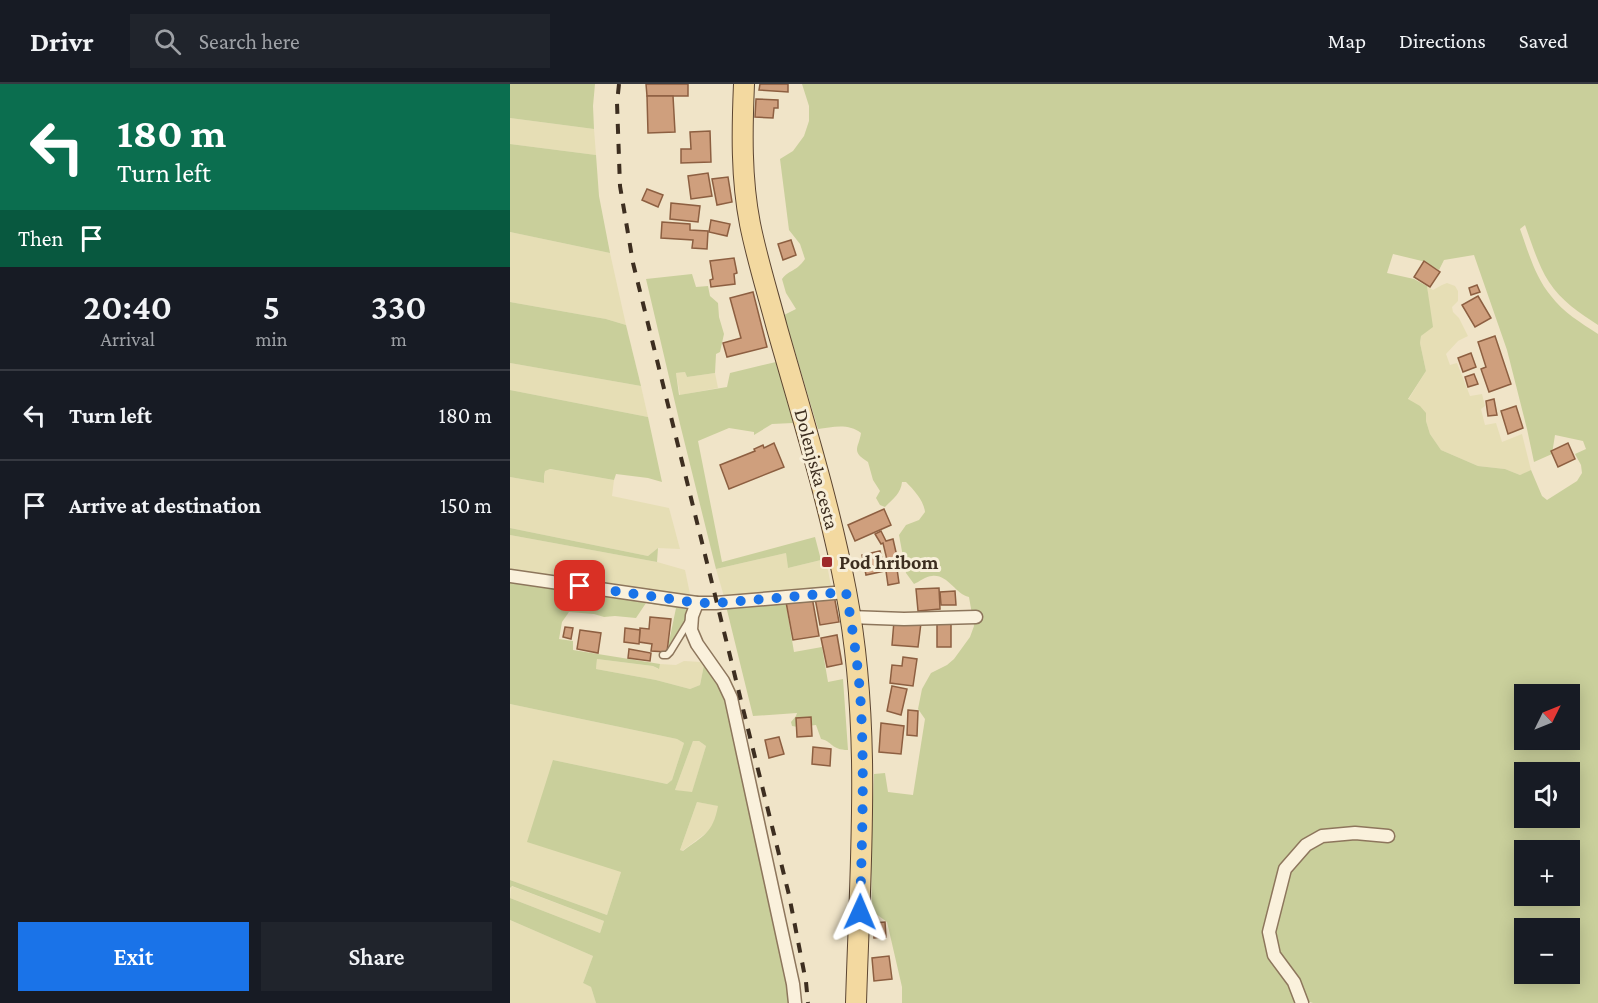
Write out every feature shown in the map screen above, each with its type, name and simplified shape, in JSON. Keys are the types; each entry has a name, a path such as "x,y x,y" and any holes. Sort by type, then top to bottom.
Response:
{"main road":[{"name":"Dolenjska cesta","path":"744,84 743,174 750,223 822,482 846,592 860,692 862,818 856,1003"}],"street":[{"path":"510,576 698,603 846,592"},
{"path":"698,603 692,616 691,630 697,644 723,681 731,698 791,973 795,1003"},
{"path":"850,616 897,619 976,617"},
{"path":"1302,1003 1294,982 1274,955 1269,932 1285,868 1306,845 1322,836 1355,833 1389,836"}],"lane":[{"path":"663,655 670,652 692,616"}],"shaded area":[{"path":"510,118 594,129 596,155 510,144"},
{"path":"510,232 610,253 626,325 606,319 510,302"},
{"path":"1447,283 1455,286 1458,291 1458,301 1452,307 1453,312 1459,318 1468,336 1458,341 1446,354 1450,365 1457,363 1470,396 1482,394 1485,406 1481,409 1485,425 1496,423 1502,442 1522,434 1531,470 1526,473 1520,475 1505,469 1478,466 1441,450 1430,434 1426,421 1408,400 1426,371 1420,343 1421,336 1432,327 1427,286 1433,290"},
{"path":"510,363 641,386 648,417 510,390"},
{"path":"685,372 687,377 715,373 718,388 680,395 676,373"},
{"path":"545,470 614,480 612,496 669,508 680,549 658,548 648,556 510,528 510,477 544,483"},
{"path":"510,535 657,562 685,570 690,594 686,598 510,573"},
{"path":"786,553 788,568 821,560 828,570 831,586 826,591 725,600 716,569"},
{"path":"597,659 653,666 658,669 660,664 676,665 684,661 701,662 704,665 700,685 690,689 596,669"},
{"path":"510,704 677,739 684,743 672,780 667,784 553,760 621,872 607,915 510,880"},
{"path":"693,741 699,741 706,746 692,793 675,790"},
{"path":"697,802 719,806 716,817 710,830 682,851 680,850"},
{"path":"511,886 604,921 600,933 510,898"},
{"path":"510,920 593,956 583,983 591,987 596,1003 510,1003"}],"green space":[{"path":"510,84 595,84 594,129 510,118"},
{"path":"802,84 1598,84 1598,325 1571,306 1554,289 1542,269 1525,225 1520,229 1545,289 1567,312 1598,334 1598,1003 1313,1003 1303,1000 1299,1003 902,1003 902,987 887,922 872,911 871,851 874,774 885,773 888,792 913,795 925,719 918,709 922,689 931,673 954,659 970,637 974,626 969,597 938,576 930,576 914,584 906,573 899,535 906,525 919,520 925,512 915,492 906,482 902,482 894,498 885,507 880,505 876,498 880,491 873,480 868,462 857,452 861,433 846,427 818,429 784,315 796,309 786,293 782,279 805,259 800,244 789,230 780,159 793,151 804,136 809,121 809,106","holes":["1393,254 1422,261 1439,270 1444,260 1474,255 1507,350 1534,462 1552,454 1555,435 1583,441 1586,449 1575,454 1581,465 1582,473 1577,481 1547,500 1542,496 1531,470 1520,475 1505,469 1478,466 1441,450 1430,434 1426,413 1420,406 1408,399 1426,371 1420,343 1421,336 1433,327 1427,286 1414,279 1387,273"]},
{"path":"510,144 596,155 599,196 610,253 510,232"},
{"path":"692,274 696,287 708,286 710,296 718,303 724,334 720,352 716,354 715,373 687,377 685,372 676,373 679,395 727,387 730,373 776,362 793,423 772,424 754,435 754,432 729,428 698,441 722,562 815,537 821,560 788,568 786,553 716,569 646,279"},
{"path":"510,302 606,319 626,325 641,386 510,363"},
{"path":"510,390 648,417 662,482 616,474 614,480 550,469 545,471 544,483 510,477"},
{"path":"510,528 648,556 658,548 657,562 510,535"},
{"path":"510,579 686,606 687,617 668,647 676,608 646,603 636,618 604,617 569,612 562,622 559,639 573,641 573,650 660,664 659,669 653,666 597,659 596,669 690,689 700,685 704,665 717,681 725,699 782,947 791,1003 596,1003 591,987 583,983 593,956 510,920 510,898 600,933 604,921 512,886 510,888 510,880 607,915 621,872 527,842 553,760 667,784 672,780 684,743 677,739 510,704","holes":["693,741 699,741 706,746 692,792 675,790","697,802 718,806 716,815 706,833 683,851 680,850"]},
{"path":"785,599 794,652 822,647 828,682 843,679 848,750 838,749 821,739 816,725 792,726 791,722 797,713 753,716 726,606"}],"building":[{"path":"646,84 688,84 688,96 647,96"},
{"path":"760,84 788,84 788,92 759,90"},
{"path":"647,96 673,96 675,132 648,133"},
{"path":"756,99 778,100 778,108 774,108 773,118 755,117"},
{"path":"710,131 711,162 681,163 681,149 691,149 690,132"},
{"path":"708,173 712,196 691,199 688,176"},
{"path":"728,177 732,202 717,205 712,179"},
{"path":"647,189 663,195 658,207 642,200"},
{"path":"671,203 700,206 698,222 670,219"},
{"path":"711,220 730,224 727,236 709,232"},
{"path":"662,222 690,224 690,230 708,231 707,249 692,248 693,240 661,238"},
{"path":"791,240 796,255 783,260 778,244"},
{"path":"734,258 737,273 734,274 735,284 711,287 710,280 713,279 710,261"},
{"path":"1424,261 1440,272 1430,287 1414,277"},
{"path":"1477,285 1480,292 1471,295 1469,288"},
{"path":"753,292 767,347 727,357 723,343 741,338 730,298"},
{"path":"1478,296 1491,318 1475,327 1462,305"},
{"path":"1495,336 1511,384 1489,392 1481,369 1486,367 1478,342"},
{"path":"1471,353 1476,367 1463,372 1458,358"},
{"path":"1474,374 1478,384 1468,387 1465,377"},
{"path":"1494,399 1497,415 1488,416 1486,401"},
{"path":"1516,406 1523,428 1508,434 1501,411"},
{"path":"774,443 784,467 729,489 720,465 755,451 754,449 763,445 764,448"},
{"path":"1568,443 1575,459 1558,467 1551,451"},
{"path":"884,509 891,525 855,541 848,525"},
{"path":"881,531 886,541 893,539 898,561 888,564 883,543 881,544 875,534"},
{"path":"880,551 885,571 866,575 862,555"},
{"path":"897,569 899,583 888,585 886,571"},
{"path":"939,588 940,609 918,611 916,589"},
{"path":"955,591 956,605 941,605 940,592"},
{"path":"834,595 839,622 820,625 815,598"},
{"path":"812,597 819,636 793,640 786,602"},
{"path":"650,617 671,619 667,652 651,651 652,644 639,642 640,628 649,629"},
{"path":"894,621 921,623 918,647 892,645"},
{"path":"937,621 951,621 951,647 937,647"},
{"path":"565,627 573,628 571,639 563,637"},
{"path":"625,628 640,630 639,644 624,642"},
{"path":"580,630 601,633 598,653 577,649"},
{"path":"837,635 842,664 827,667 821,638"},
{"path":"629,649 651,653 650,661 628,658"},
{"path":"903,657 917,659 913,686 890,683 892,665 902,666"},
{"path":"892,686 907,689 901,715 887,711"},
{"path":"908,710 918,711 917,736 907,735"},
{"path":"811,717 812,736 797,737 796,718"},
{"path":"881,723 904,726 901,754 879,752"},
{"path":"779,737 784,754 769,758 765,740"},
{"path":"813,747 831,749 830,766 812,764"},
{"path":"885,922 886,937 874,938 873,923"},
{"path":"889,956 892,979 874,981 872,958"}],"railway":[{"path":"619,84 617,103 620,186 633,263 789,895 808,1003"}],"place":[{"name":"Pod hribom","path":"827,562"}],"route":[{"path":"580,586 698,603 846,592 860,692 862,818 860,912"}]}
